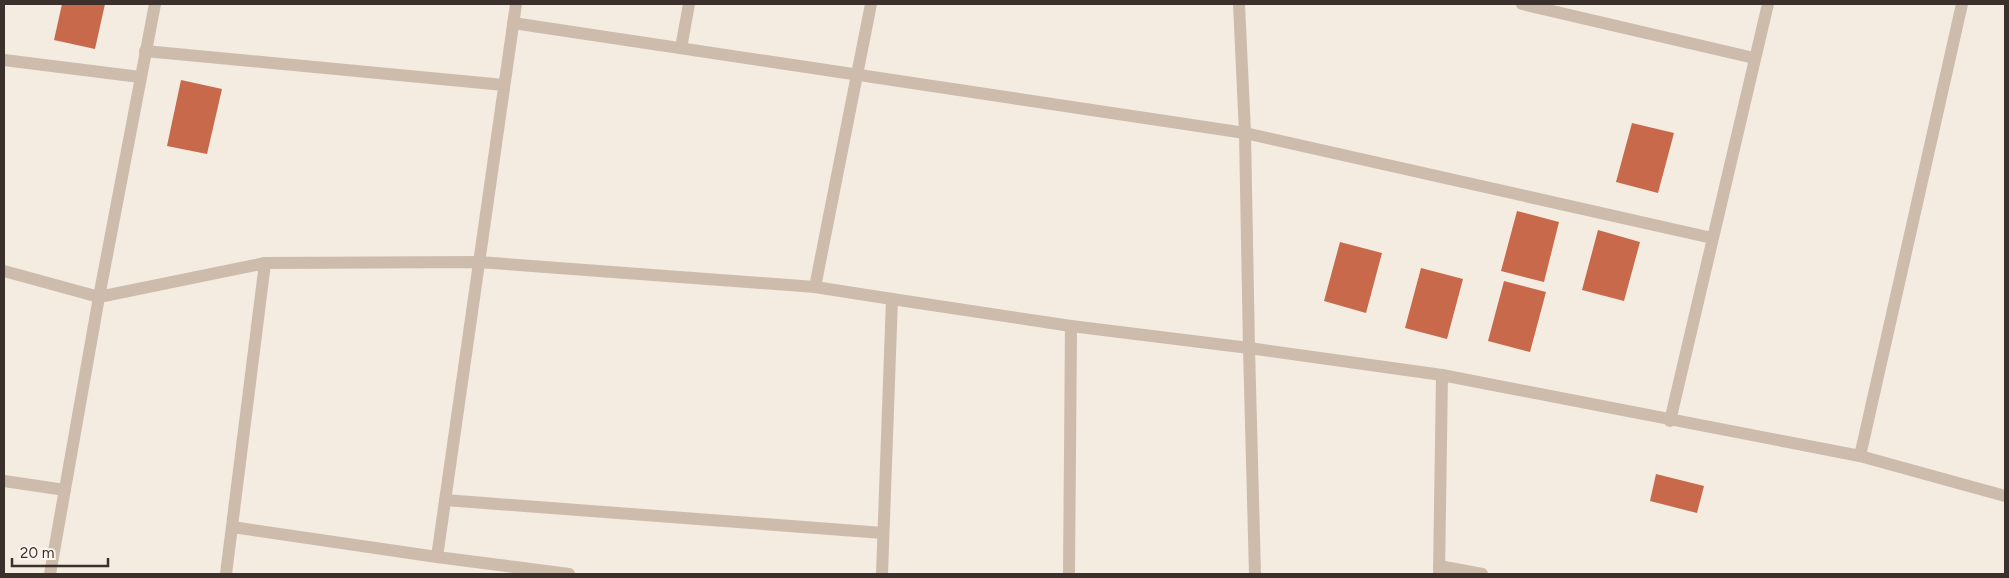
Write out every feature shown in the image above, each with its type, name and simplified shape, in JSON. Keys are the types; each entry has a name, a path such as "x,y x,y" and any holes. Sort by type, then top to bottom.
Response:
{"street":[{"path":"50,574 98,297 144,51 155,4"},
{"path":"436,557 516,4"},
{"path":"681,48 689,4"},
{"path":"815,287 871,4"},
{"path":"1239,4 1245,134 1255,574"},
{"path":"1522,4 1754,58"},
{"path":"1670,421 1768,4"},
{"path":"1860,456 1962,4"},
{"path":"513,23 1245,134 1712,238"},
{"path":"144,51 504,85"},
{"path":"4,60 140,77"},
{"path":"4,272 98,297 265,264 479,262 815,287 1071,326 1442,375 1670,421 1860,456 2005,496"},
{"path":"226,574 265,264"},
{"path":"882,574 892,299"},
{"path":"1069,574 1071,326"},
{"path":"1442,375 1439,570 1482,574"},
{"path":"4,481 65,490"},
{"path":"445,500 883,533"},
{"path":"232,527 436,557 569,574"}],"building":[{"path":"62,4 105,4 95,49 54,40"},
{"path":"181,80 222,89 207,154 167,146"},
{"path":"1632,123 1674,133 1658,193 1616,182"},
{"path":"1517,211 1559,222 1544,282 1501,271"},
{"path":"1598,230 1640,242 1624,301 1582,290"},
{"path":"1340,242 1382,253 1366,313 1324,301"},
{"path":"1421,268 1463,279 1447,339 1405,328"},
{"path":"1504,281 1546,292 1530,352 1488,341"},
{"path":"1656,474 1704,486 1697,513 1650,501"}]}
